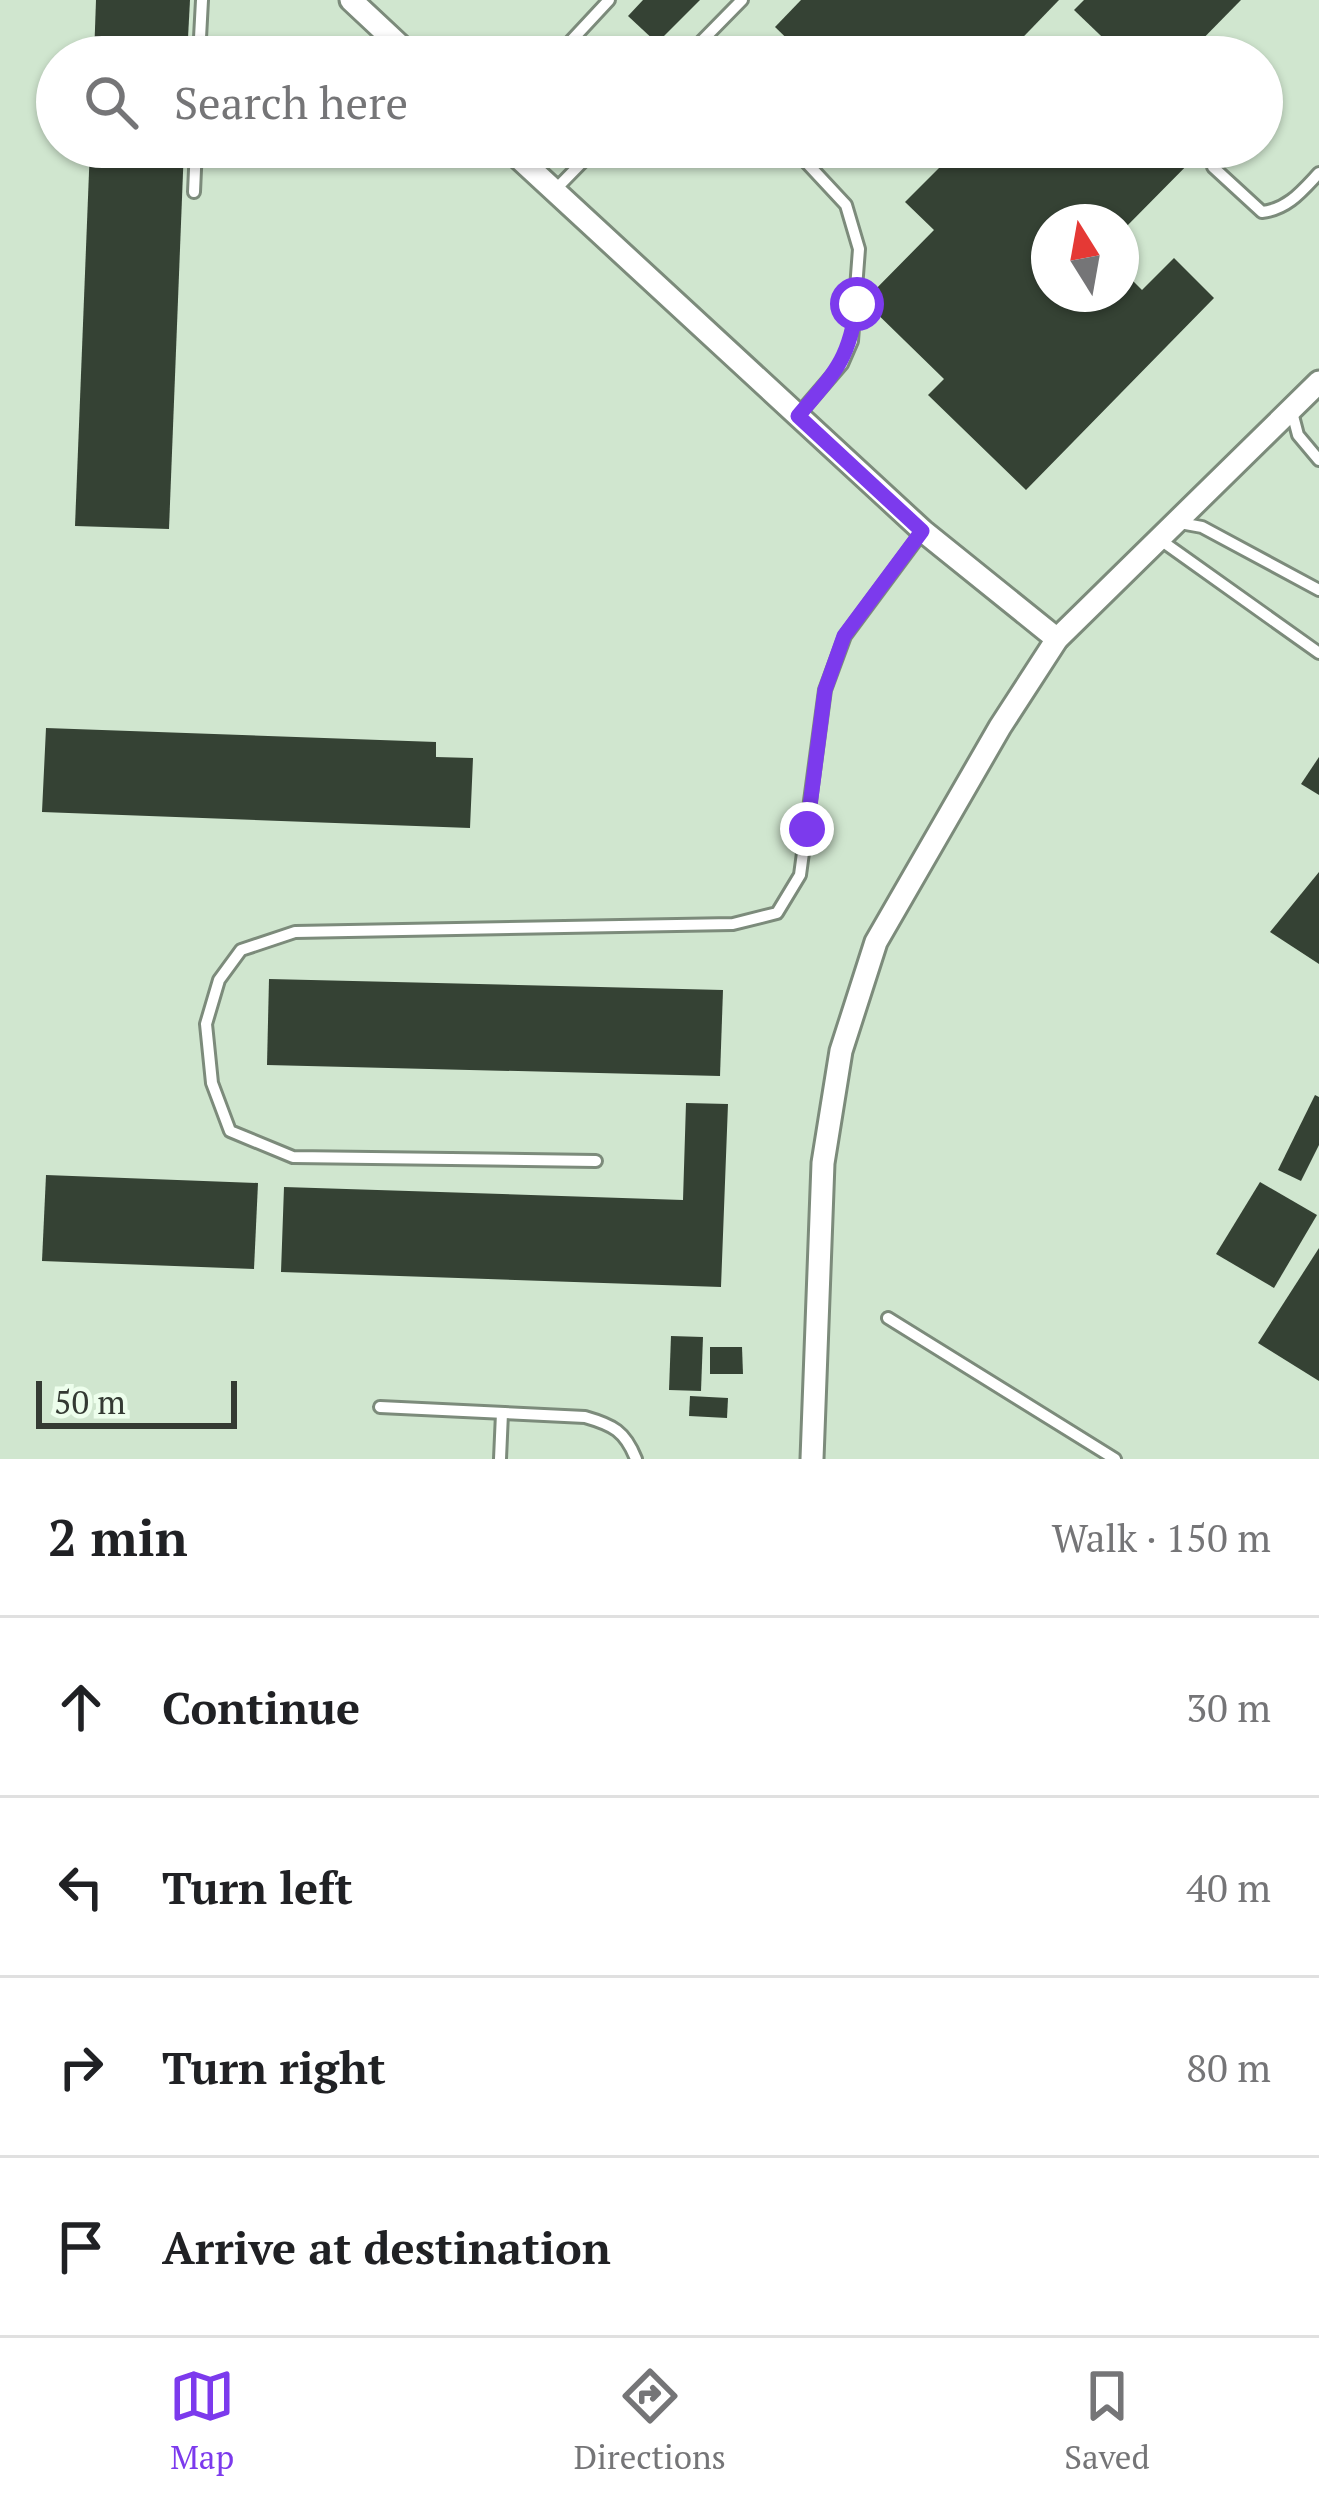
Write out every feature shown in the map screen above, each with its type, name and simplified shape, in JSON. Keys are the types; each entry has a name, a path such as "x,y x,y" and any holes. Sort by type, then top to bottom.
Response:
{"street":[{"path":"351,0 390,36"},
{"path":"530,168 922,531 1057,639"},
{"path":"812,1459 823,1163 841,1051 877,942 1000,727 1057,639 1319,382"}],"lane":[{"path":"200,36 202,0"},
{"path":"576,36 609,0"},
{"path":"707,36 742,0"},
{"path":"194,192 195,168"},
{"path":"554,190 576,168"},
{"path":"798,416 842,364 852,341 859,248 846,205 812,168"},
{"path":"1214,168 1262,212 1292,200 1319,173"},
{"path":"1291,409 1298,435 1319,460"},
{"path":"1176,522 1202,527 1319,590"},
{"path":"596,1161 293,1156 230,1131 212,1083 206,1024 219,980 241,950 295,932 733,924 777,913 800,875 825,690 844,636 922,531"},
{"path":"1159,539 1319,653"},
{"path":"888,1318 1115,1459"},
{"path":"380,1407 585,1417 615,1426 629,1441 635,1459"},
{"path":"500,1459 502,1413"}],"shaded area":[{"path":"0,0 1319,0 1319,1459 0,1459"}],"building":[{"path":"96,0 190,0 188,36 95,36"},
{"path":"643,0 700,0 664,36 649,36 628,16"},
{"path":"801,0 1059,0 1024,36 784,36 775,27"},
{"path":"1084,0 1241,0 1206,36 1101,36 1074,10"},
{"path":"89,168 183,168 169,529 75,526"},
{"path":"939,168 1184,168 1139,214 1139,204 1031,204 1031,312 1139,312 1139,287 1142,290 1174,258 1214,298 1026,490 928,395 944,379 864,301 934,230 905,202"},
{"path":"46,728 436,742 436,757 473,758 470,828 42,812"},
{"path":"1319,757 1319,795 1301,784"},
{"path":"1319,872 1319,964 1270,932"},
{"path":"269,979 723,990 720,1076 267,1065"},
{"path":"1315,1095 1319,1097 1319,1145 1301,1181 1278,1170"},
{"path":"686,1103 728,1104 721,1287 281,1272 284,1187 683,1200"},
{"path":"46,1175 258,1183 254,1269 42,1261"},
{"path":"1260,1182 1317,1215 1274,1288 1216,1254"},
{"path":"1319,1248 1319,1381 1258,1343"},
{"path":"671,1336 703,1337 701,1391 669,1390"},
{"path":"710,1347 742,1347 743,1374 710,1374"},
{"path":"690,1396 728,1398 727,1418 689,1416"}],"route":[{"path":"807,829 825,690 844,636 922,531 798,416 842,364 852,341 857,304"}]}
